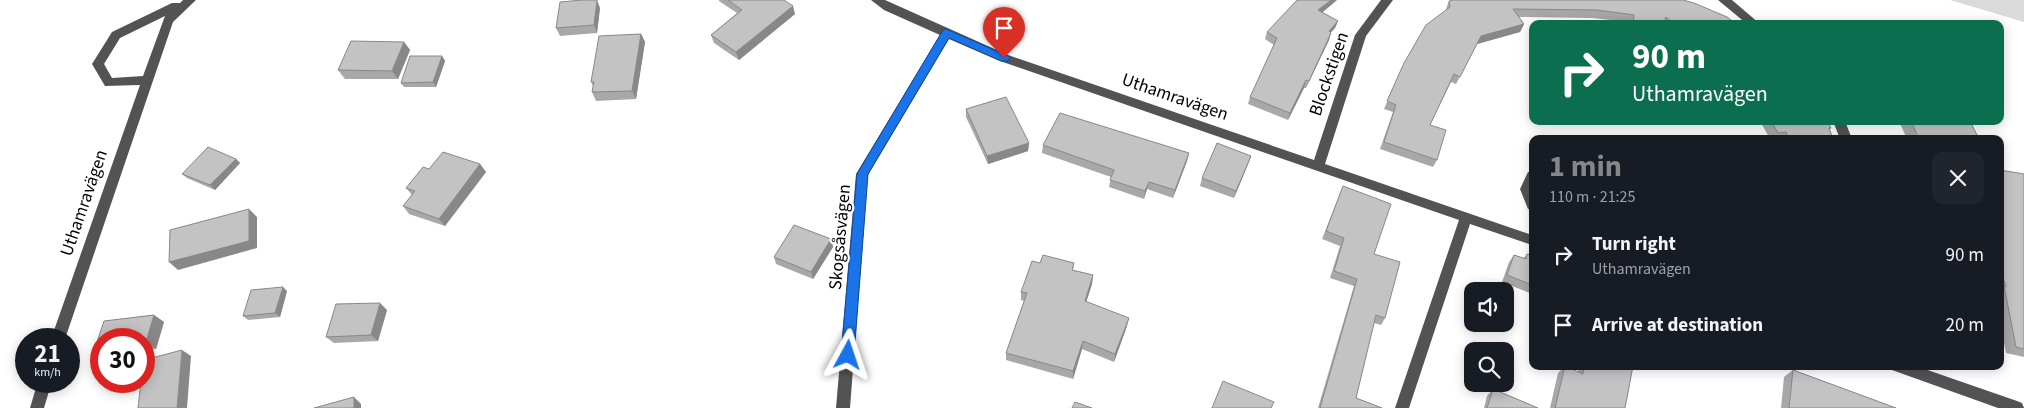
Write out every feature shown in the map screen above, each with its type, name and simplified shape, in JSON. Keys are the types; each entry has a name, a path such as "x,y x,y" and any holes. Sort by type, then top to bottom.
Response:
{"street":[{"name":"Uthamravägen","path":"62,328 168,20 190,0"},
{"name":"Uthamravägen","path":"146,80 109,83 98,64 116,35 190,0"},
{"name":"Uthamravägen","path":"877,0 1004,58 1529,239"},
{"name":"Blockstigen","path":"1318,166 1360,35 1387,0"},
{"path":"1724,0 1750,20"},
{"name":"Skogsåsvägen","path":"843,408 862,174 946,33"},
{"path":"1529,182 1526,189 1529,197"},
{"path":"1402,408 1466,217"},
{"path":"1916,370 2017,408"},
{"path":"37,408 41,393"}],"shaded area":[{"path":"1950,0 2024,0 2024,22"}],"building":[{"path":"597,0 594,25 556,28 560,2"},
{"path":"728,0 784,0 793,6 736,52 711,35 742,10"},
{"path":"1297,0 1331,0 1318,10 1338,21 1329,31 1331,33 1309,81 1306,80 1290,113 1250,97 1277,38 1267,32"},
{"path":"1683,0 1731,20 1669,20 1666,17 1665,20 1633,20 1634,15 1597,10 1513,9 1524,24 1481,36 1460,77 1454,74 1430,125 1446,130 1437,160 1384,142 1396,105 1387,101 1404,63 1426,25 1450,7 1449,1"},
{"path":"641,34 632,91 592,92 594,82 591,82 599,36"},
{"path":"351,41 404,42 392,71 338,70"},
{"path":"410,56 442,56 433,82 401,83"},
{"path":"1006,97 1029,143 987,156 966,109"},
{"path":"1060,113 1189,153 1175,190 1149,182 1145,191 1110,180 1114,170 1043,145"},
{"path":"1773,125 1829,125 1832,135 1787,135 1786,132 1778,133"},
{"path":"1913,125 1972,125 1977,135 1917,135"},
{"path":"1217,143 1251,156 1236,191 1202,178"},
{"path":"208,147 236,159 210,185 182,174"},
{"path":"443,152 480,164 439,219 403,206 415,191 406,188 423,167 429,169"},
{"path":"2004,171 2024,174 2024,349 2016,347 2004,286 2006,287 2004,280"},
{"path":"1343,186 1391,204 1374,254 1400,262 1385,318 1376,315 1356,398 1382,408 1320,408 1357,279 1334,271 1344,238 1326,231"},
{"path":"249,209 249,241 169,262 170,230"},
{"path":"794,225 831,239 811,272 774,257"},
{"path":"1527,254 1529,254 1529,284 1507,275 1514,255 1526,259"},
{"path":"1043,255 1074,263 1072,270 1093,275 1085,301 1129,318 1115,354 1083,341 1073,371 1006,353 1027,293 1021,292 1032,261 1040,263"},
{"path":"283,287 275,313 243,316 251,290"},
{"path":"380,303 371,335 326,337 336,304"},
{"path":"154,315 150,328 102,328 104,321"},
{"path":"182,350 177,408 138,408 140,393 155,393 155,357"},
{"path":"1564,370 1574,370 1583,374 1584,370 1632,370 1625,408 1555,408"},
{"path":"1793,370 1896,408 1789,408"},
{"path":"1223,381 1274,402 1271,408 1212,408"},
{"path":"1492,392 1500,392 1538,408 1487,408"},
{"path":"354,397 354,408 314,408"},
{"path":"1075,402 1092,408 1072,408"}],"route":[{"path":"848,355 862,174 946,33 1004,58"}]}
